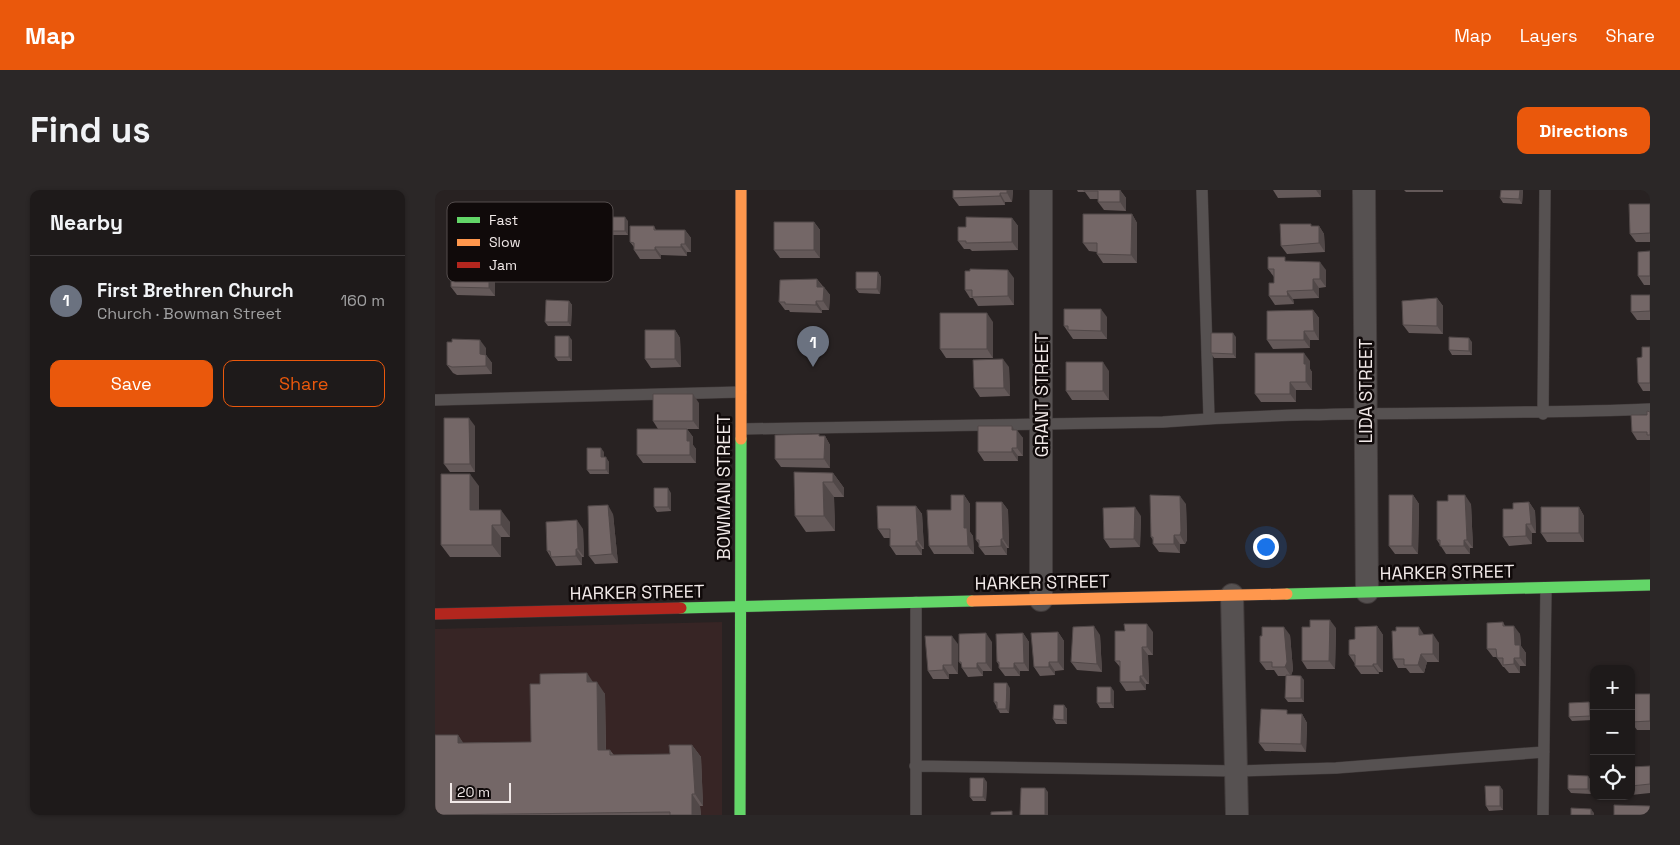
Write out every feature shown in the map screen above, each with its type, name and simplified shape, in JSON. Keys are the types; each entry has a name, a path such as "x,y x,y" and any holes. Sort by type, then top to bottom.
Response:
{"street":[{"name":"BOWMAN STREET","path":"741,190 741,815"},
{"name":"GRANT STREET","path":"1041,190 1041,600"},
{"name":"LIDA STREET","path":"1364,190 1367,592"},
{"name":"HARKER STREET","path":"435,614 1650,585"},
{"path":"1231,595 1237,815"}],"lane":[{"path":"1202,190 1209,418"},
{"path":"1543,414 1545,190"},
{"path":"435,400 741,392"},
{"path":"741,429 1163,422 1209,418 1365,414 1543,414 1650,409"},
{"path":"1543,815 1546,588"},
{"path":"916,602 916,815"},
{"path":"915,766 1237,771 1336,768 1544,752"}],"shaded area":[{"path":"722,622 722,815 435,815 435,629"}],"building":[{"path":"953,190 1007,190 1007,193 1000,193 1000,196 953,198"},
{"path":"1084,190 1120,190 1120,202 1098,202 1098,191"},
{"path":"1501,190 1520,190 1519,199 1500,198"},
{"path":"1629,204 1650,204 1650,233 1630,234"},
{"path":"1083,214 1132,214 1131,255 1097,254 1097,243 1083,243"},
{"path":"613,217 625,217 625,231 613,231"},
{"path":"966,217 1012,218 1012,242 966,243 966,241 958,241 958,227 966,227"},
{"path":"774,222 814,222 814,250 774,250"},
{"path":"1280,224 1311,224 1311,226 1319,226 1319,243 1281,246"},
{"path":"630,226 654,226 654,230 685,230 685,244 681,244 681,247 655,247 655,250 634,250 634,243 630,242"},
{"path":"1650,251 1650,276 1638,276 1638,252"},
{"path":"1268,257 1285,257 1285,261 1320,262 1320,279 1313,279 1313,290 1287,291 1288,296 1269,296 1269,283 1274,283 1274,269 1268,269"},
{"path":"970,269 1008,270 1008,296 972,297 972,290 965,290 965,271 970,271"},
{"path":"856,272 878,272 877,289 856,289"},
{"path":"817,279 817,287 824,287 823,301 816,301 816,305 785,304 785,302 779,302 780,280"},
{"path":"451,282 489,282 489,288 451,287"},
{"path":"1631,295 1650,295 1650,311 1631,312"},
{"path":"1437,298 1437,326 1403,325 1402,301"},
{"path":"546,300 569,301 568,322 545,322"},
{"path":"1064,309 1101,309 1101,331 1068,330 1068,326 1064,326"},
{"path":"1313,310 1314,331 1304,331 1304,340 1267,340 1267,311"},
{"path":"940,313 987,313 987,349 940,349"},
{"path":"645,330 675,330 675,359 645,359"},
{"path":"1211,333 1233,333 1233,354 1211,353"},
{"path":"555,336 569,336 569,357 555,357"},
{"path":"1449,337 1469,338 1469,351 1449,350"},
{"path":"452,339 480,340 480,354 486,355 486,366 452,367 447,365 447,342 452,342"},
{"path":"1642,347 1650,347 1650,383 1638,383 1637,358 1642,357"},
{"path":"1255,353 1304,353 1306,382 1290,382 1290,394 1255,394"},
{"path":"1003,359 1004,388 974,388 973,360"},
{"path":"1066,362 1103,362 1103,391 1066,391"},
{"path":"653,394 693,394 693,421 653,421"},
{"path":"1647,411 1650,412 1650,435 1647,435 1647,432 1632,432 1631,415 1647,415"},
{"path":"444,418 469,418 470,464 444,464"},
{"path":"978,426 1012,426 1012,430 1017,430 1017,448 1012,448 1012,452 978,452"},
{"path":"637,429 687,429 687,441 690,441 690,455 637,455"},
{"path":"819,434 819,436 825,436 824,459 775,459 775,435"},
{"path":"587,448 601,448 601,457 606,457 606,470 587,470"},
{"path":"794,472 833,473 833,482 823,482 824,516 795,516"},
{"path":"441,474 470,474 470,510 501,510 501,525 492,525 492,545 441,545"},
{"path":"654,488 668,488 668,507 654,507"},
{"path":"951,495 964,495 964,528 967,528 968,546 929,546 927,510 951,510"},
{"path":"1150,495 1180,496 1181,531 1180,535 1174,535 1174,544 1153,544 1153,537 1151,537"},
{"path":"1389,495 1413,495 1412,546 1389,546"},
{"path":"1448,495 1465,495 1467,540 1464,540 1464,546 1440,546 1440,540 1437,540 1437,501 1448,501"},
{"path":"976,502 1002,502 1003,539 1001,539 1001,546 979,547 979,540 976,540"},
{"path":"1529,502 1531,524 1526,524 1526,536 1503,537 1503,509 1513,509 1513,503"},
{"path":"608,505 612,554 589,556 588,506"},
{"path":"877,506 916,506 918,541 916,541 916,546 890,546 890,529 878,529"},
{"path":"1135,507 1134,539 1104,539 1103,508"},
{"path":"1541,507 1579,507 1579,533 1541,533"},
{"path":"577,520 578,549 576,549 576,556 551,557 550,551 547,551 546,522"},
{"path":"1310,620 1330,620 1329,661 1302,661 1302,627 1310,627"},
{"path":"1503,622 1503,626 1514,626 1515,645 1520,645 1520,658 1514,658 1514,664 1503,665 1503,658 1497,658 1496,649 1487,649 1487,623"},
{"path":"1124,624 1147,624 1147,647 1142,647 1143,676 1140,676 1140,682 1120,682 1120,661 1115,661 1115,631 1125,631"},
{"path":"1094,626 1097,664 1071,662 1073,627"},
{"path":"1377,626 1377,664 1373,664 1373,666 1355,666 1355,655 1349,655 1349,640 1355,639 1355,627"},
{"path":"1262,627 1284,627 1287,662 1285,667 1272,667 1272,662 1260,662"},
{"path":"1396,627 1419,627 1419,635 1433,634 1433,654 1421,654 1418,665 1404,665 1404,659 1393,659 1392,631 1396,631"},
{"path":"1058,632 1058,662 1049,662 1049,667 1034,667 1031,633"},
{"path":"986,633 986,663 977,663 977,668 962,668 961,662 959,662 959,634"},
{"path":"1023,633 1024,663 1014,663 1014,668 999,668 996,634"},
{"path":"925,636 952,636 952,665 943,665 943,670 928,671"},
{"path":"587,673 587,682 597,682 598,750 610,750 610,755 670,754 669,745 692,745 695,794 692,794 692,815 670,815 670,812 435,815 435,735 458,735 458,743 531,742 530,684 540,684 540,674"},
{"path":"1286,675 1301,676 1301,698 1285,698"},
{"path":"994,683 1007,683 1006,709 997,709 997,702 994,702"},
{"path":"1097,687 1111,687 1111,703 1097,703"},
{"path":"1635,694 1650,694 1650,721 1635,722"},
{"path":"1589,702 1590,716 1569,717 1569,703"},
{"path":"1054,705 1064,705 1064,720 1053,719"},
{"path":"1261,709 1287,710 1287,714 1302,714 1301,744 1259,743"},
{"path":"1650,766 1650,784 1635,786 1635,767"},
{"path":"1568,775 1588,776 1588,789 1568,789"},
{"path":"970,778 984,778 983,797 970,797"},
{"path":"1485,786 1500,786 1500,806 1486,806"},
{"path":"1021,788 1045,788 1045,815 1020,815"},
{"path":"1614,805 1650,806 1650,815 1614,815"},
{"path":"1571,808 1591,809 1591,815 1571,815"},
{"path":"1012,811 1012,815 991,815 991,812"}],"traffic: fast":[{"path":"740,815 741,439"},
{"path":"1287,594 1650,585"},
{"path":"681,608 972,601"}],"traffic: slow":[{"path":"741,190 741,439"},
{"path":"972,601 1287,594"}],"traffic: jam":[{"path":"435,614 681,608"}],"place":[{"name":"First Brethren Church","path":"813,367"}]}
